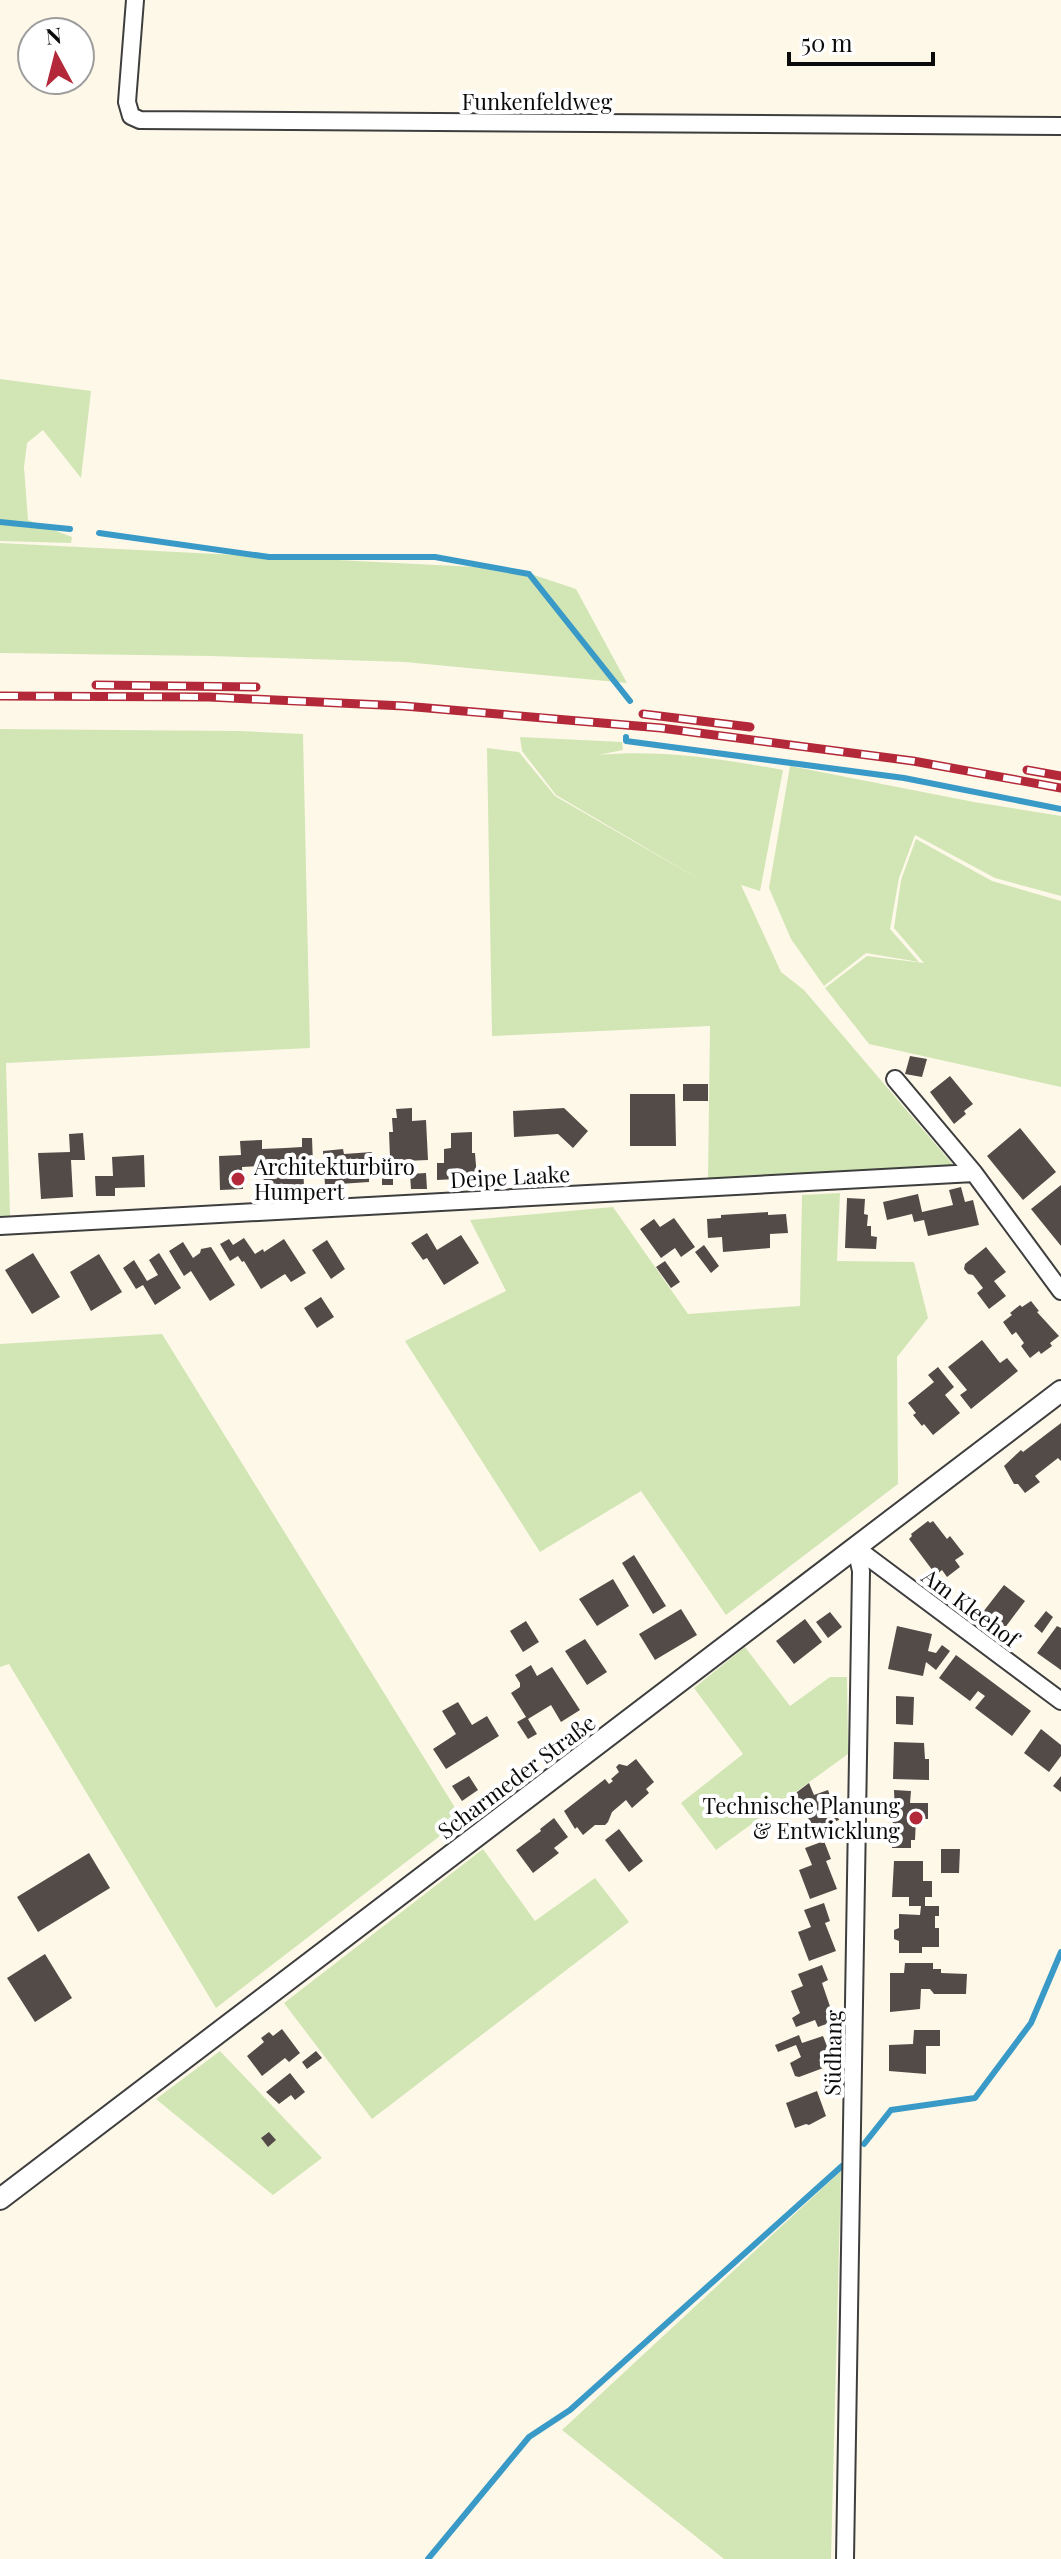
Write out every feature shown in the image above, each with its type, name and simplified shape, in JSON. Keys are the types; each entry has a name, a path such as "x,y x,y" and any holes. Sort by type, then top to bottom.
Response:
{"street":[{"name":"Funkenfeldweg","path":"135,0 127,102 131,116 140,120 1061,126"},
{"path":"895,1079 974,1173 1061,1291"},
{"name":"Deipe Laake","path":"0,1226 974,1173"},
{"name":"Scharmeder Straße","path":"0,2199 1061,1391"},
{"name":"Am Kleehof","path":"856,1548 1061,1701"},
{"name":"Südhang","path":"845,2559 861,1571 856,1548"}],"green space":[{"path":"0,379 91,391 81,478 43,430 27,443 24,467 28,520 72,537 71,543 0,541"},
{"path":"0,543 516,569 576,589 627,683 405,662 0,653"},
{"path":"0,729 303,734 310,1048 6,1063 10,1216 0,1216"},
{"path":"520,737 622,742 623,750 598,755 668,754 783,770 760,891 741,885 781,972 804,990 954,1166 708,1180 710,1026 492,1036 487,748 519,752 555,796 709,885 556,795 522,751"},
{"path":"790,766 1061,816 1061,896 995,878 915,835 899,878 890,929 919,962 866,953 824,986 791,939 769,888"},
{"path":"916,839 992,881 1061,901 1061,1087 869,1044 825,988 867,956 924,963 894,928 901,880"},
{"path":"840,1193 837,1261 914,1262 928,1318 897,1357 898,1484 726,1615 641,1491 540,1552 405,1341 506,1291 470,1220 613,1207 688,1314 800,1306 802,1195"},
{"path":"162,1334 462,1819 216,2008 9,1664 0,1667 0,1344"},
{"path":"745,1647 790,1706 830,1677 847,1677 848,1754 716,1850 681,1803 743,1754 694,1688"},
{"path":"483,1849 535,1921 595,1878 629,1922 372,2119 284,2003"},
{"path":"220,2051 322,2158 273,2195 156,2099"},
{"path":"841,2171 831,2559 724,2559 562,2430"}],"building":[{"path":"910,1056 927,1059 922,1077 905,1074"},
{"path":"950,1076 973,1104 954,1124 930,1092"},
{"path":"683,1084 708,1084 708,1101 683,1101"},
{"path":"630,1094 675,1094 676,1146 630,1146"},
{"path":"412,1108 412,1121 426,1120 428,1160 404,1161 404,1166 393,1167 393,1185 382,1185 382,1157 390,1157 392,1118 397,1118 396,1109"},
{"path":"564,1108 588,1131 573,1148 558,1134 514,1137 513,1111"},
{"path":"1020,1128 1056,1172 1023,1200 987,1156"},
{"path":"472,1132 477,1178 437,1180 437,1163 444,1163 444,1149 451,1148 451,1133"},
{"path":"83,1133 85,1160 71,1160 73,1197 41,1199 38,1153 70,1152 69,1134"},
{"path":"302,1138 312,1138 313,1164 303,1164 304,1187 264,1189 263,1166 242,1167 243,1189 220,1190 219,1156 241,1155 240,1141 262,1140 262,1149 285,1148 302,1147"},
{"path":"343,1149 344,1154 372,1152 374,1174 369,1174 369,1182 325,1185 323,1151"},
{"path":"144,1155 145,1187 115,1188 115,1196 96,1196 95,1176 113,1176 112,1157"},
{"path":"426,1173 427,1189 411,1189 410,1174"},
{"path":"1061,1185 1061,1246 1031,1209"},
{"path":"961,1187 965,1202 973,1200 979,1225 928,1236 924,1220 914,1222 912,1214 887,1220 883,1202 918,1194 922,1212 953,1205 949,1190"},
{"path":"847,1198 865,1199 864,1214 868,1215 867,1226 871,1226 871,1236 877,1237 876,1249 845,1248"},
{"path":"768,1212 768,1215 786,1214 788,1233 770,1234 770,1248 723,1252 722,1237 708,1238 707,1219"},
{"path":"674,1218 695,1247 681,1257 675,1248 661,1258 640,1229 654,1219 660,1227"},
{"path":"427,1233 437,1250 461,1235 479,1263 444,1285 427,1258 423,1260 411,1243"},
{"path":"244,1238 255,1254 284,1239 306,1273 291,1282 285,1274 261,1289 244,1261 238,1256 230,1261 220,1244 229,1239 233,1245"},
{"path":"327,1240 345,1269 331,1279 312,1250"},
{"path":"183,1242 193,1258 201,1249 211,1247 235,1285 210,1301 191,1271 184,1276 169,1251"},
{"path":"704,1245 719,1266 711,1273 695,1252"},
{"path":"986,1247 1006,1272 994,1281 1006,1296 989,1309 977,1293 983,1288 964,1269 965,1264"},
{"path":"33,1253 60,1297 32,1314 5,1270"},
{"path":"159,1253 181,1288 155,1305 143,1285 136,1289 123,1268 134,1260 147,1281 158,1275 149,1260"},
{"path":"99,1254 122,1292 91,1311 70,1272"},
{"path":"665,1261 680,1282 671,1288 656,1267"},
{"path":"321,1297 334,1317 317,1328 304,1308"},
{"path":"1031,1301 1059,1336 1050,1343 1052,1346 1030,1358 1016,1332 1012,1335 1003,1322 1020,1305 1022,1307"},
{"path":"982,1340 1000,1363 1007,1358 1018,1371 971,1409 960,1395 967,1390 948,1367"},
{"path":"938,1367 954,1387 945,1395 960,1413 933,1435 913,1415 916,1413 908,1403 934,1382 928,1375"},
{"path":"1061,1423 1061,1461 1058,1458 1035,1476 1040,1482 1025,1493 1018,1484 1014,1484 1004,1466 1021,1450 1023,1452"},
{"path":"928,1521 933,1521 947,1539 950,1536 964,1554 955,1560 960,1567 947,1577 942,1570 936,1575 909,1539"},
{"path":"634,1555 666,1606 653,1614 622,1563"},
{"path":"613,1579 629,1606 597,1626 579,1599"},
{"path":"1004,1585 1025,1601 1004,1629 983,1612"},
{"path":"681,1609 697,1635 655,1660 639,1634"},
{"path":"1046,1611 1053,1617 1042,1633 1034,1626"},
{"path":"830,1612 842,1627 828,1638 816,1622"},
{"path":"805,1619 822,1642 794,1664 776,1641"},
{"path":"526,1621 539,1642 523,1652 510,1631"},
{"path":"897,1626 932,1634 928,1651 936,1653 942,1645 950,1651 936,1670 926,1662 923,1676 888,1669"},
{"path":"1057,1626 1061,1628 1061,1670 1037,1653"},
{"path":"585,1639 607,1672 587,1685 565,1651"},
{"path":"956,1655 1031,1711 1012,1736 975,1708 985,1696 978,1691 970,1701 939,1678"},
{"path":"531,1665 537,1676 552,1667 580,1710 561,1722 551,1705 528,1719 537,1734 528,1739 517,1722 526,1717 511,1693 520,1687 515,1675"},
{"path":"896,1696 914,1697 913,1725 896,1724"},
{"path":"458,1702 472,1725 487,1716 499,1736 446,1769 433,1749 456,1734 442,1711"},
{"path":"1041,1729 1061,1745 1061,1756 1049,1772 1024,1753"},
{"path":"894,1742 924,1743 925,1759 929,1759 929,1780 893,1779"},
{"path":"636,1759 654,1782 646,1789 649,1793 632,1808 626,1800 612,1812 605,1825 595,1825 583,1835 577,1827 575,1829 564,1811 605,1779 609,1784 613,1781 611,1779 619,1772 616,1767 619,1764 627,1766"},
{"path":"469,1776 478,1790 462,1801 452,1786"},
{"path":"1061,1776 1061,1792 1053,1786"},
{"path":"809,1783 814,1795 828,1790 839,1820 813,1830 801,1800 796,1802 793,1795"},
{"path":"894,1790 911,1791 910,1803 928,1803 928,1819 916,1819 915,1840 911,1840 911,1848 892,1848"},
{"path":"554,1818 568,1837 554,1848 559,1853 533,1873 516,1850"},
{"path":"619,1829 643,1861 629,1872 605,1840"},
{"path":"824,1841 831,1859 826,1861 837,1889 810,1899 799,1870 812,1865 805,1848"},
{"path":"941,1849 960,1849 959,1873 941,1873"},
{"path":"89,1853 110,1888 38,1932 17,1897"},
{"path":"894,1861 923,1861 923,1881 932,1881 932,1897 925,1897 925,1906 939,1906 935,1928 939,1928 939,1947 922,1947 922,1953 899,1953 899,1941 894,1939 894,1930 899,1928 899,1914 920,1915 921,1906 909,1906 909,1897 892,1897"},
{"path":"824,1903 830,1921 825,1923 836,1951 809,1961 798,1932 811,1927 804,1910"},
{"path":"45,1954 72,1998 35,2022 7,1978"},
{"path":"905,1963 933,1963 933,1969 941,1969 941,1973 967,1974 966,1994 934,1994 930,1989 921,1989 920,2009 890,2012 890,1973 904,1973"},
{"path":"822,1965 828,1980 822,1983 835,2021 818,2027 815,2020 796,2027 792,2018 800,2013 791,1991 803,1986 798,1974"},
{"path":"282,2029 300,2053 289,2062 285,2058 262,2076 247,2056 264,2042 261,2038 269,2032 273,2036"},
{"path":"914,2030 940,2030 940,2046 926,2046 926,2074 889,2071 889,2045 913,2044"},
{"path":"799,2035 802,2043 823,2036 834,2064 795,2076 790,2063 801,2057 796,2045 778,2052 775,2045"},
{"path":"316,2051 322,2058 307,2069 302,2062"},
{"path":"290,2073 305,2092 295,2100 291,2095 279,2104 266,2092"},
{"path":"817,2091 826,2116 795,2128 786,2103"},
{"path":"269,2132 276,2140 268,2147 261,2138"}],"waterway":[{"path":"0,522 70,529"},
{"path":"99,533 269,557 435,557 529,574 630,701"},
{"path":"626,737 626,741 904,778 1061,809"},
{"path":"864,2144 891,2110 975,2098 1031,2023 1061,1952"},
{"path":"428,2559 529,2437 570,2410 842,2166"}],"railway":[{"path":"96,685 256,687"},
{"path":"0,696 209,697 404,706 661,728 913,761 1061,788"},
{"path":"643,714 750,727"},
{"path":"1027,770 1061,776"}],"place":[{"name":"Architekturbüro Humpert","path":"238,1179"},
{"name":"Technische Planung & Entwicklung","path":"916,1818"}]}
